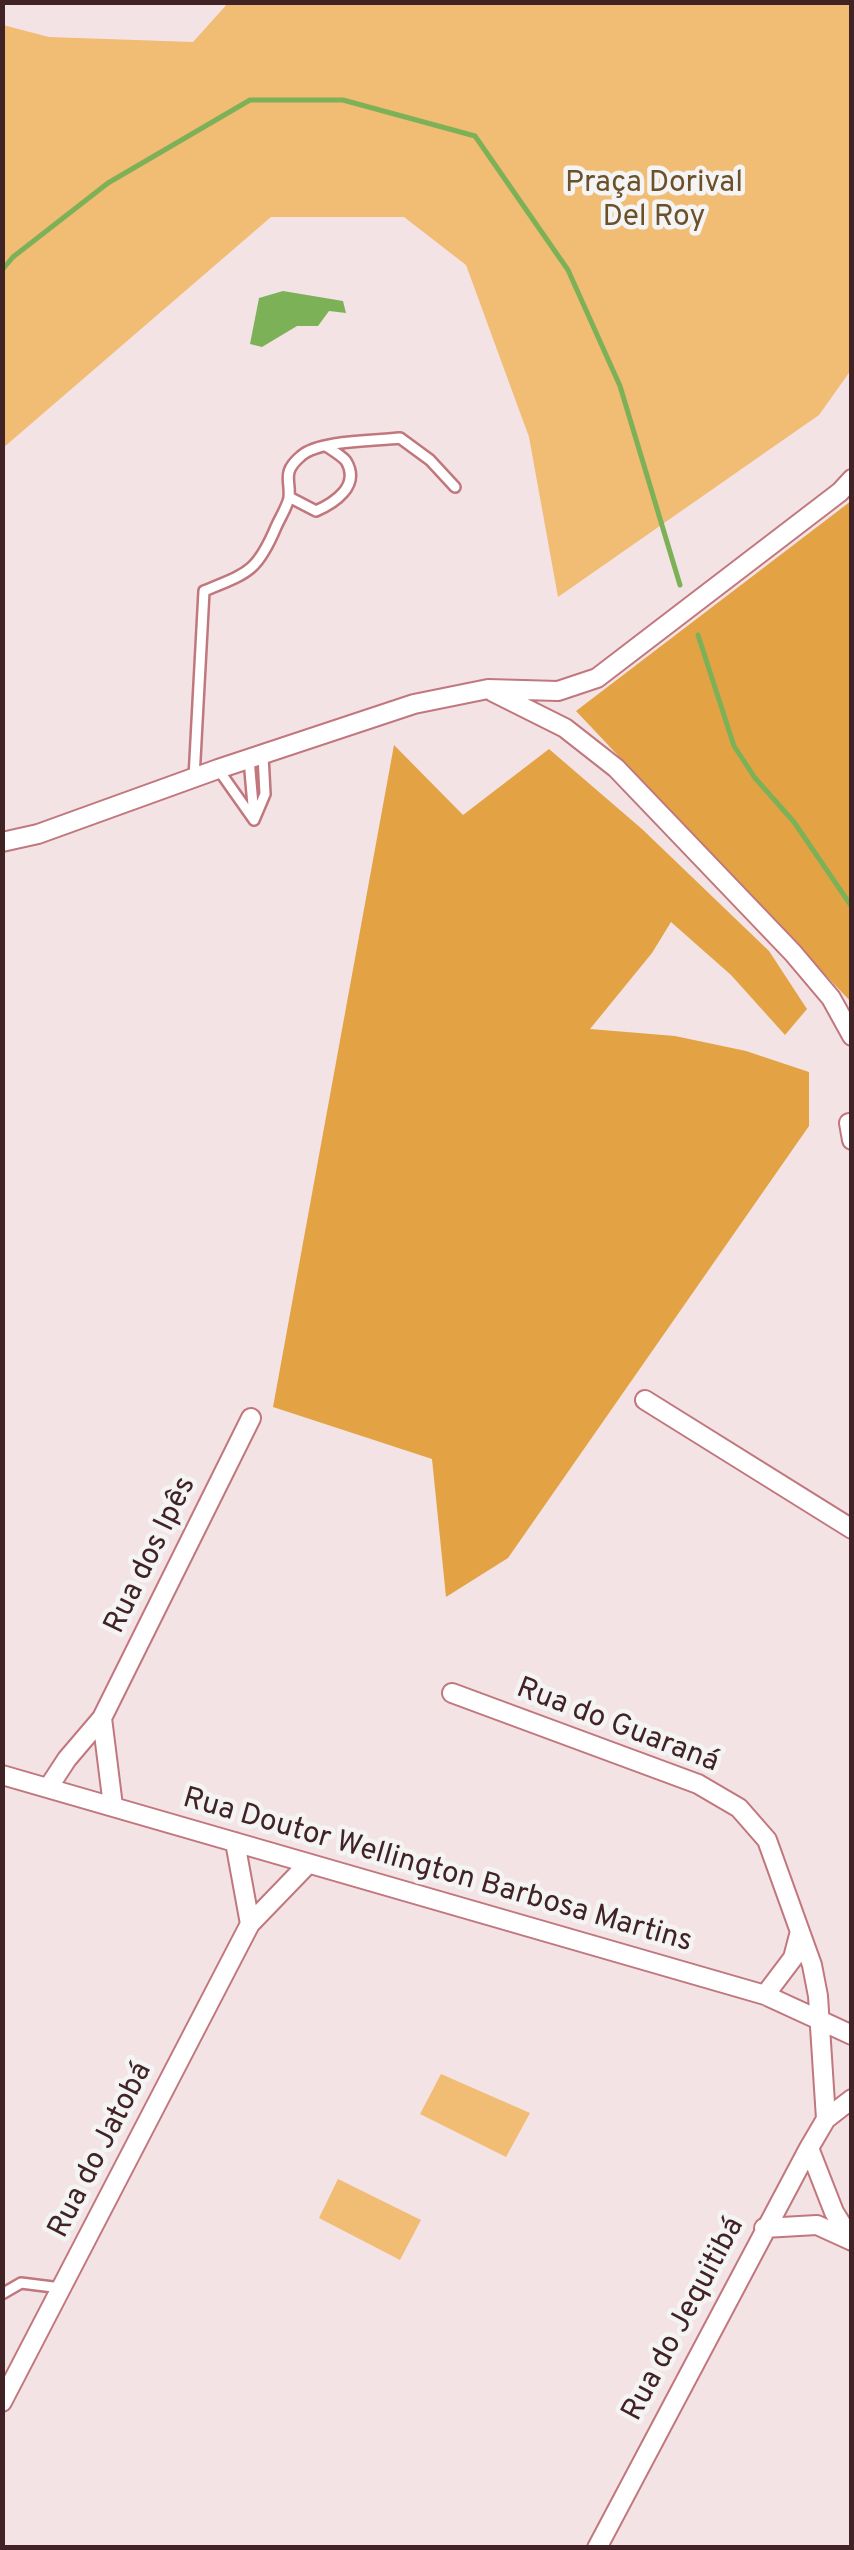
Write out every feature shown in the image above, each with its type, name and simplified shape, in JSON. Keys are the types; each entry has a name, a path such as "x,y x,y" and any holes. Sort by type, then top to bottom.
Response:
{"street":[{"path":"2,842 38,834 414,704 488,689 558,691 597,678 852,479"},
{"path":"488,689 565,728 616,768 818,983 852,1036"},
{"path":"645,1400 852,1529"},
{"name":"Rua dos Ipês","path":"48,1788 66,1759 102,1718 250,1418"},
{"name":"Rua do Guaraná","path":"452,1693 698,1784 739,1808 766,1840 812,1965 819,2020"},
{"path":"102,1718 113,1806"},
{"name":"Rua Doutor Wellington Barbosa Martins","path":"2,1776 766,1996 852,2035"},
{"path":"235,1842 250,1924"},
{"name":"Rua do Jatobá","path":"2,2402 250,1924 307,1865"},
{"path":"766,1996 794,1958 800,1934"},
{"path":"819,2020 826,2120"},
{"name":"Rua do Jequitibá","path":"597,2548 809,2148 826,2120 852,2100"},
{"path":"809,2148 834,2212 851,2241"},
{"path":"764,2228 816,2225 851,2241"}],"lane":[{"path":"194,778 204,591 252,570 264,556 289,497 289,471 302,454 326,445 400,438 430,460 455,487"},
{"path":"289,497 316,511 344,493 350,478 346,462 326,445"},
{"path":"218,769 254,820 256,757"},
{"path":"2,2294 21,2283 62,2288"}],"green space":[{"name":"Praça Dorival Del Roy","path":"229,2 851,3 851,370 819,415 558,597 529,437 466,265 404,217 271,217 3,448 3,25 49,37 193,42"},
{"path":"441,2074 530,2113 506,2157 420,2114"},
{"path":"338,2179 421,2220 400,2260 319,2218"}],"shaded area":[{"path":"283,291 343,301 346,313 329,311 318,326 297,326 262,347 250,344 259,298"},
{"path":"851,501 851,1002 576,711"},
{"path":"394,745 463,815 549,749 642,829 769,951 807,1009 785,1035 731,975 671,922 652,953 590,1029 675,1036 746,1051 809,1072 809,1126 508,1558 446,1597 432,1459 273,1407"}],"waterway":[{"path":"2,270 13,257 108,183 250,100 343,100 475,136 568,270 620,386 680,585"},
{"path":"698,635 734,746 755,778 794,822 852,907"}]}
